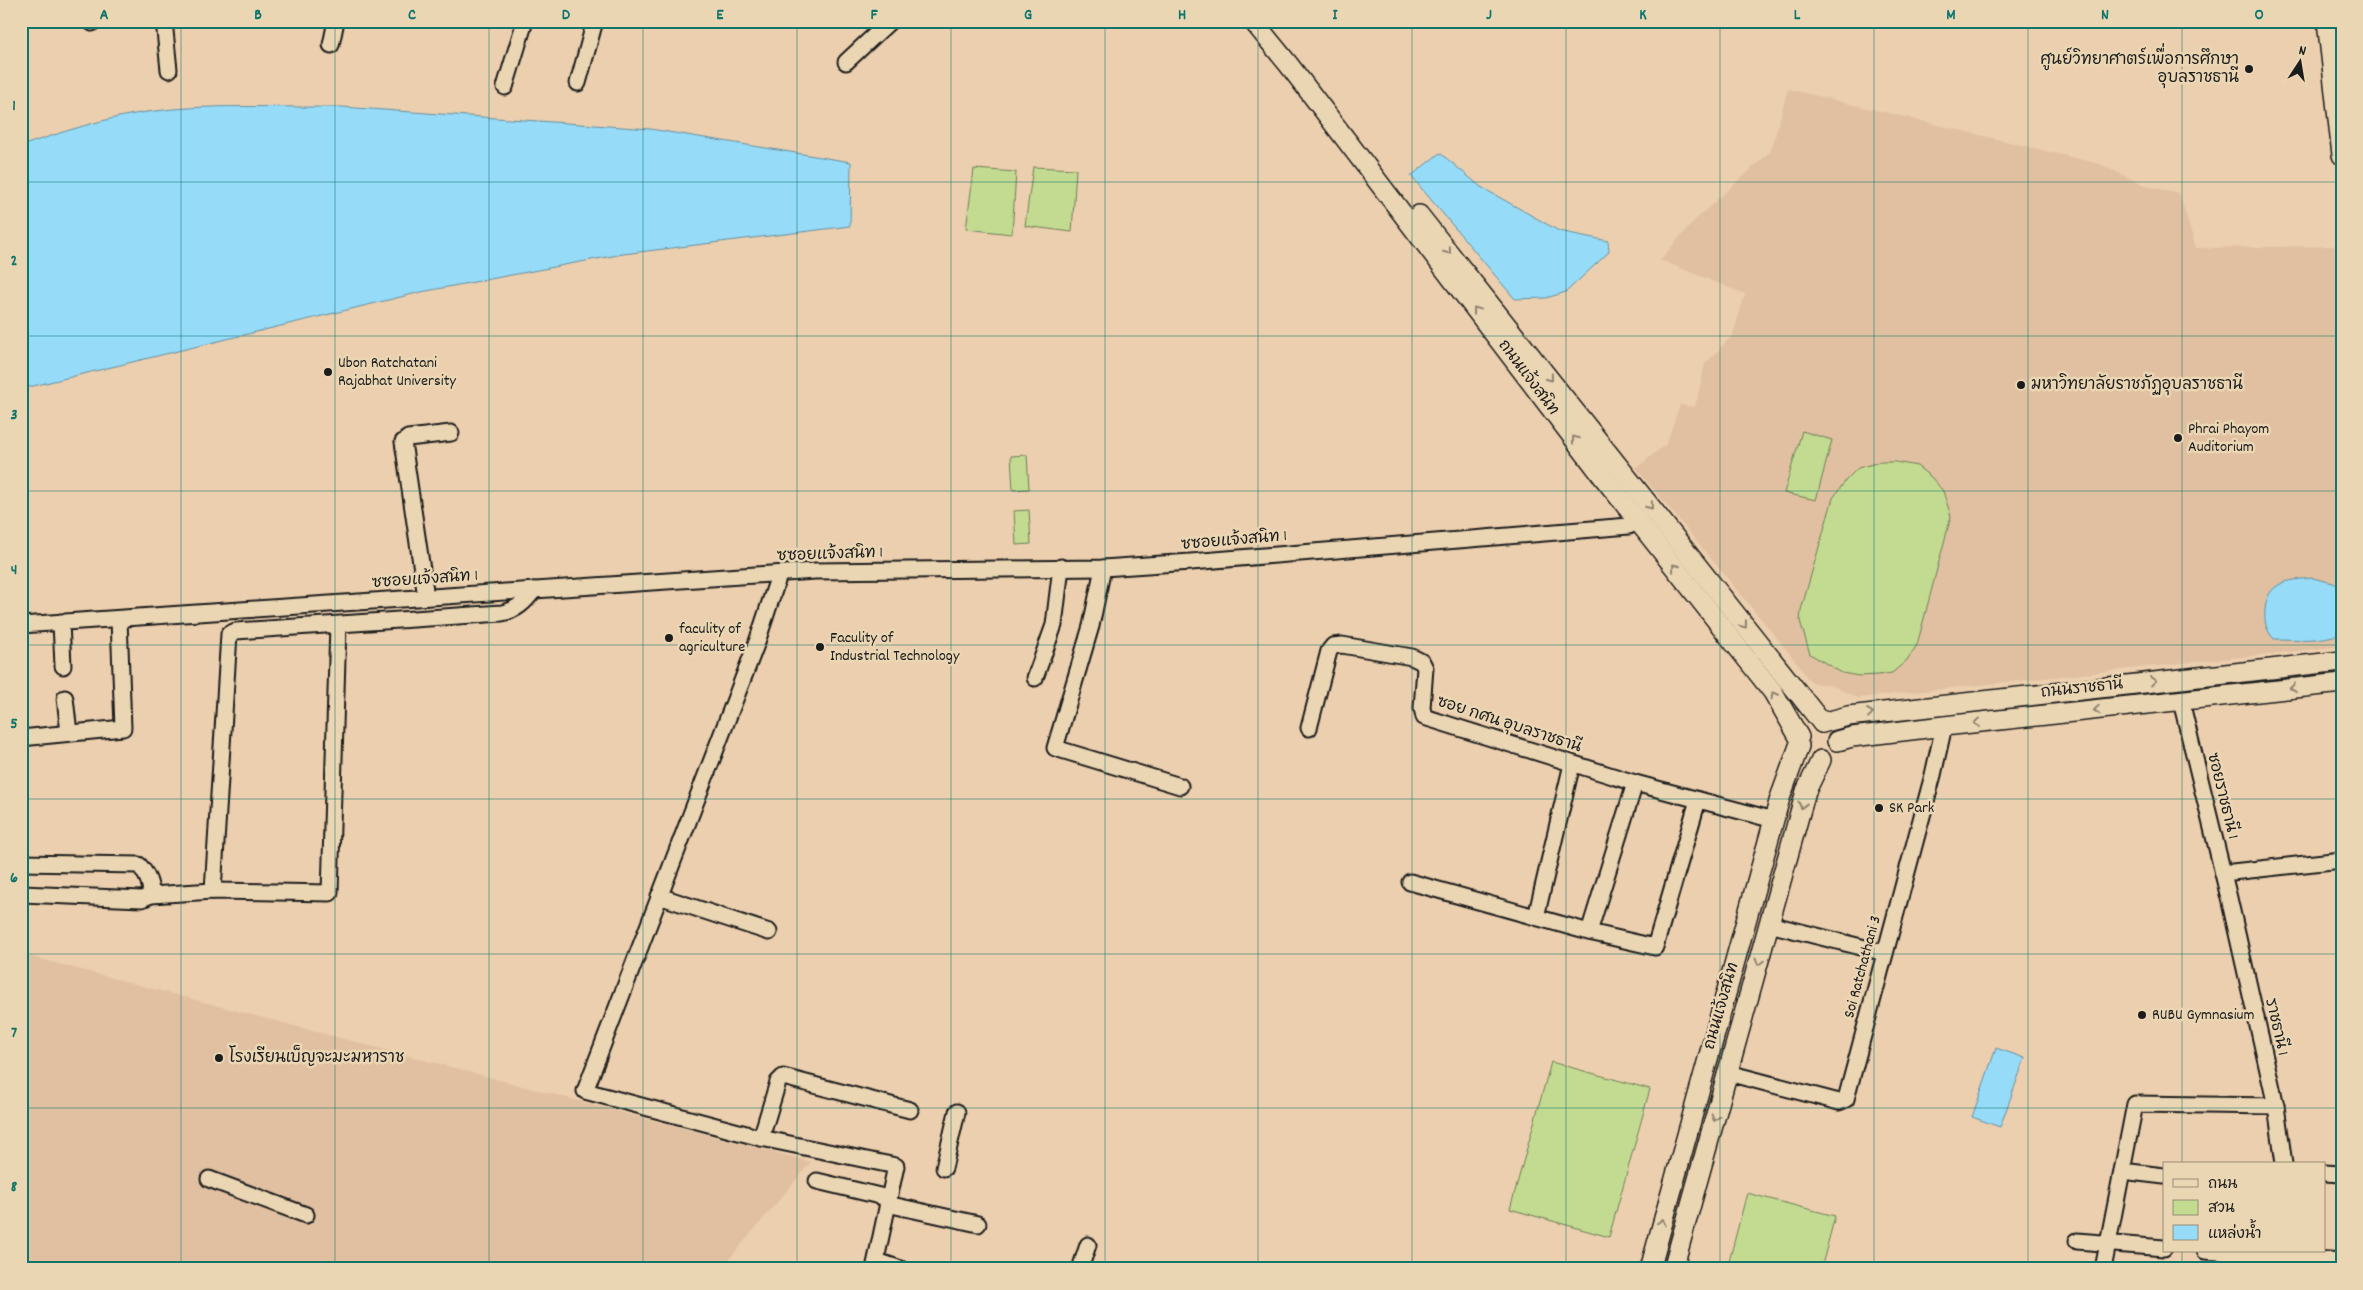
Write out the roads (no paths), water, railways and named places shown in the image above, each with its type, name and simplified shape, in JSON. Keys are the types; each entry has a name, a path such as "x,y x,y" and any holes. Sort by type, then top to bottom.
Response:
{"main road":[{"name":"ถนนแจ้งสนิท","path":"1253,21 1289,65 1638,520 1773,692 1799,741 1774,820 1650,1269"},
{"name":"ถนนแจ้งสนิท","path":"1266,21 1822,723"},
{"path":"2327,21 2342,155"},
{"name":"ถนนราชธานี","path":"1822,723 1848,716 2342,661"},
{"name":"ถนนราชธานี","path":"1837,741 1944,726 2342,683"},
{"path":"1944,726 1945,705"},
{"path":"1822,723 1830,727 1836,734 1837,741 1834,751 1829,758 1820,760 1811,758 1803,753 1799,741 1804,729 1810,724 1822,723"},
{"name":"ถนนแจ้งสนิท","path":"1673,1269 1806,791 1820,760"}],"street":[{"path":"164,21 169,70"},
{"path":"331,45 336,21"},
{"path":"505,87 525,21"},
{"path":"578,83 595,21"},
{"path":"846,62 890,21"},
{"path":"426,598 403,442 408,438 451,433"},
{"name":"ซซอยแจ้งสนิท 1","path":"21,625 607,584 779,575 815,571 1103,568 1629,526 1638,520"},
{"path":"1036,678 1054,625 1061,567"},
{"path":"1103,568 1091,626 1055,748 1180,786"},
{"path":"779,575 757,642 585,1091 761,1138 896,1166 876,1265 901,1269"},
{"path":"213,891 229,634 236,631 502,614 513,610 527,600 534,590"},
{"path":"21,738 123,728 119,619"},
{"path":"61,622 62,666"},
{"path":"21,894 142,899 151,896 213,891 330,893 338,624"},
{"name":"ซอย กศน อุบลราชธานี","path":"1309,728 1329,651 1333,646 1342,645 1412,657 1422,662 1425,668 1422,708 1424,717 1635,783 1774,820"},
{"path":"65,698 69,733"},
{"name":"ซอยราชธานี 1","path":"2181,701 2229,898"},
{"name":"Soi Ratchathani 3","path":"1728,1073 1839,1102 1846,1098 1934,775 1944,726"},
{"path":"1536,917 1572,764"},
{"path":"1589,932 1635,783"},
{"path":"1410,882 1589,932 1655,947 1698,800"},
{"path":"2223,873 2342,860"},
{"path":"21,863 139,865 145,871 151,886 151,896"},
{"path":"659,896 769,932"},
{"name":"ราชธานี 1","path":"2229,898 2276,1106 2284,1162"},
{"path":"1769,924 1885,953"},
{"path":"1717,1023 1740,1029"},
{"path":"761,1138 778,1080 783,1077 910,1110"},
{"path":"2103,1269 2135,1104 2276,1106"},
{"path":"944,1168 957,1112"},
{"path":"2122,1171 2163,1176"},
{"path":"2326,1173 2342,1174"},
{"path":"209,1179 306,1214"},
{"path":"817,1182 978,1224"},
{"path":"2077,1242 2163,1248"},
{"path":"1080,1269 1088,1244"},
{"path":"2210,1252 2260,1262 2297,1255 2342,1261"}],"water":[{"path":"342,107 650,129 851,162 850,226 623,254 421,292 21,389 21,146 99,122 171,109"},
{"path":"1440,153 1481,187 1559,231 1608,241 1609,252 1566,292 1546,298 1515,299 1411,176"},
{"path":"2313,578 2342,587 2342,633 2317,639 2274,639 2267,629 2265,618 2267,600 2270,593 2288,581"},
{"path":"1996,1048 2025,1058 2000,1127 1972,1117"}],"place":[{"name":"ศูนย์วิทยาศาตร์เพื่อการศึกษา อุบลราชธานี","path":"2249,69"},
{"name":"Ubon Ratchatani Rajabhat University","path":"328,372"},
{"name":"มหาวิทยาลัยราชภัฏอุบลราชธานี","path":"2021,385"},
{"name":"Phrai Phayom Auditorium","path":"2178,438"},
{"name":"faculity of agriculture","path":"669,638"},
{"name":"Faculity of Industrial Technology","path":"820,647"},
{"name":"SK Park","path":"1879,808"},
{"name":"RUBU Gymnasium","path":"2142,1015"},
{"name":"โรงเรียนเบ็ญจะมะมหาราช","path":"219,1058"}]}
